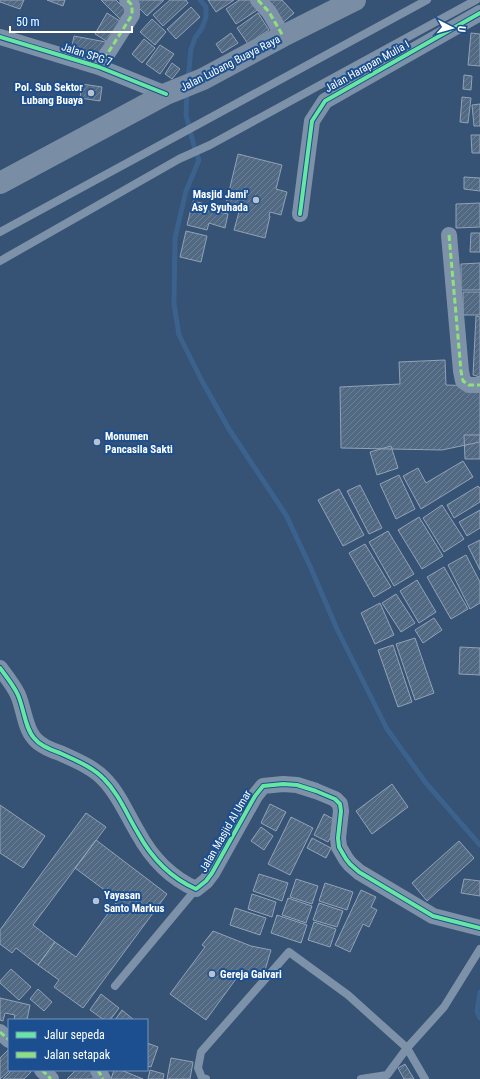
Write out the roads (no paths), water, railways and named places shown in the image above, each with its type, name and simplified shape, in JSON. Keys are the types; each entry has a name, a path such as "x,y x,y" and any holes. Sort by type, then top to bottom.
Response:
{"main road":[{"name":"Jalan Lubang Buaya Raya","path":"0,183 173,91 203,79 354,0"}],"street":[{"path":"99,67 132,15 132,5 127,0"},
{"path":"258,0 284,36"},
{"name":"Jalan Harapan Mulia I","path":"300,214 312,121 324,101 480,13"},
{"name":"Jalan SPG 7","path":"0,37 173,91"},
{"path":"449,235 463,381 469,384 480,385"},
{"path":"0,668 18,694 28,730 34,739 47,748 88,767 103,778 112,789 148,850 164,868 196,889"},
{"name":"Jalan Masjid Al Umar","path":"196,889 206,881 212,873 255,796 263,786 283,784 298,786 335,799 340,804 339,846 346,859 359,872 433,916 480,928"},
{"path":"43,1071 51,1079"}],"lane":[{"path":"0,232 427,0"},
{"path":"0,261 179,159 210,145 476,0"},
{"path":"115,986 196,889"},
{"path":"361,1079 387,1075 407,1048 444,1007 480,949"},
{"path":"206,1079 202,1078 198,1068 201,1052 289,952 348,995 407,1048 425,1079"}],"waterway":[{"path":"188,79 191,49 206,17 206,7 200,0"},
{"path":"187,91 186,115 199,160 186,191 175,238 174,304 179,335 202,381 229,429 286,515 337,629 387,729 426,783 480,845"},
{"path":"480,992 477,1011 480,1018"}],"place":[{"name":"Pol. Sub Sektor Lubang Buaya","path":"91,93"},
{"name":"Masjid Jami' Asy Syuhada","path":"256,200"},
{"name":"Monumen Pancasila Sakti","path":"97,442"},
{"name":"Yayasan Santo Markus","path":"96,901"},
{"name":"Gereja Galvari","path":"212,974"}]}
